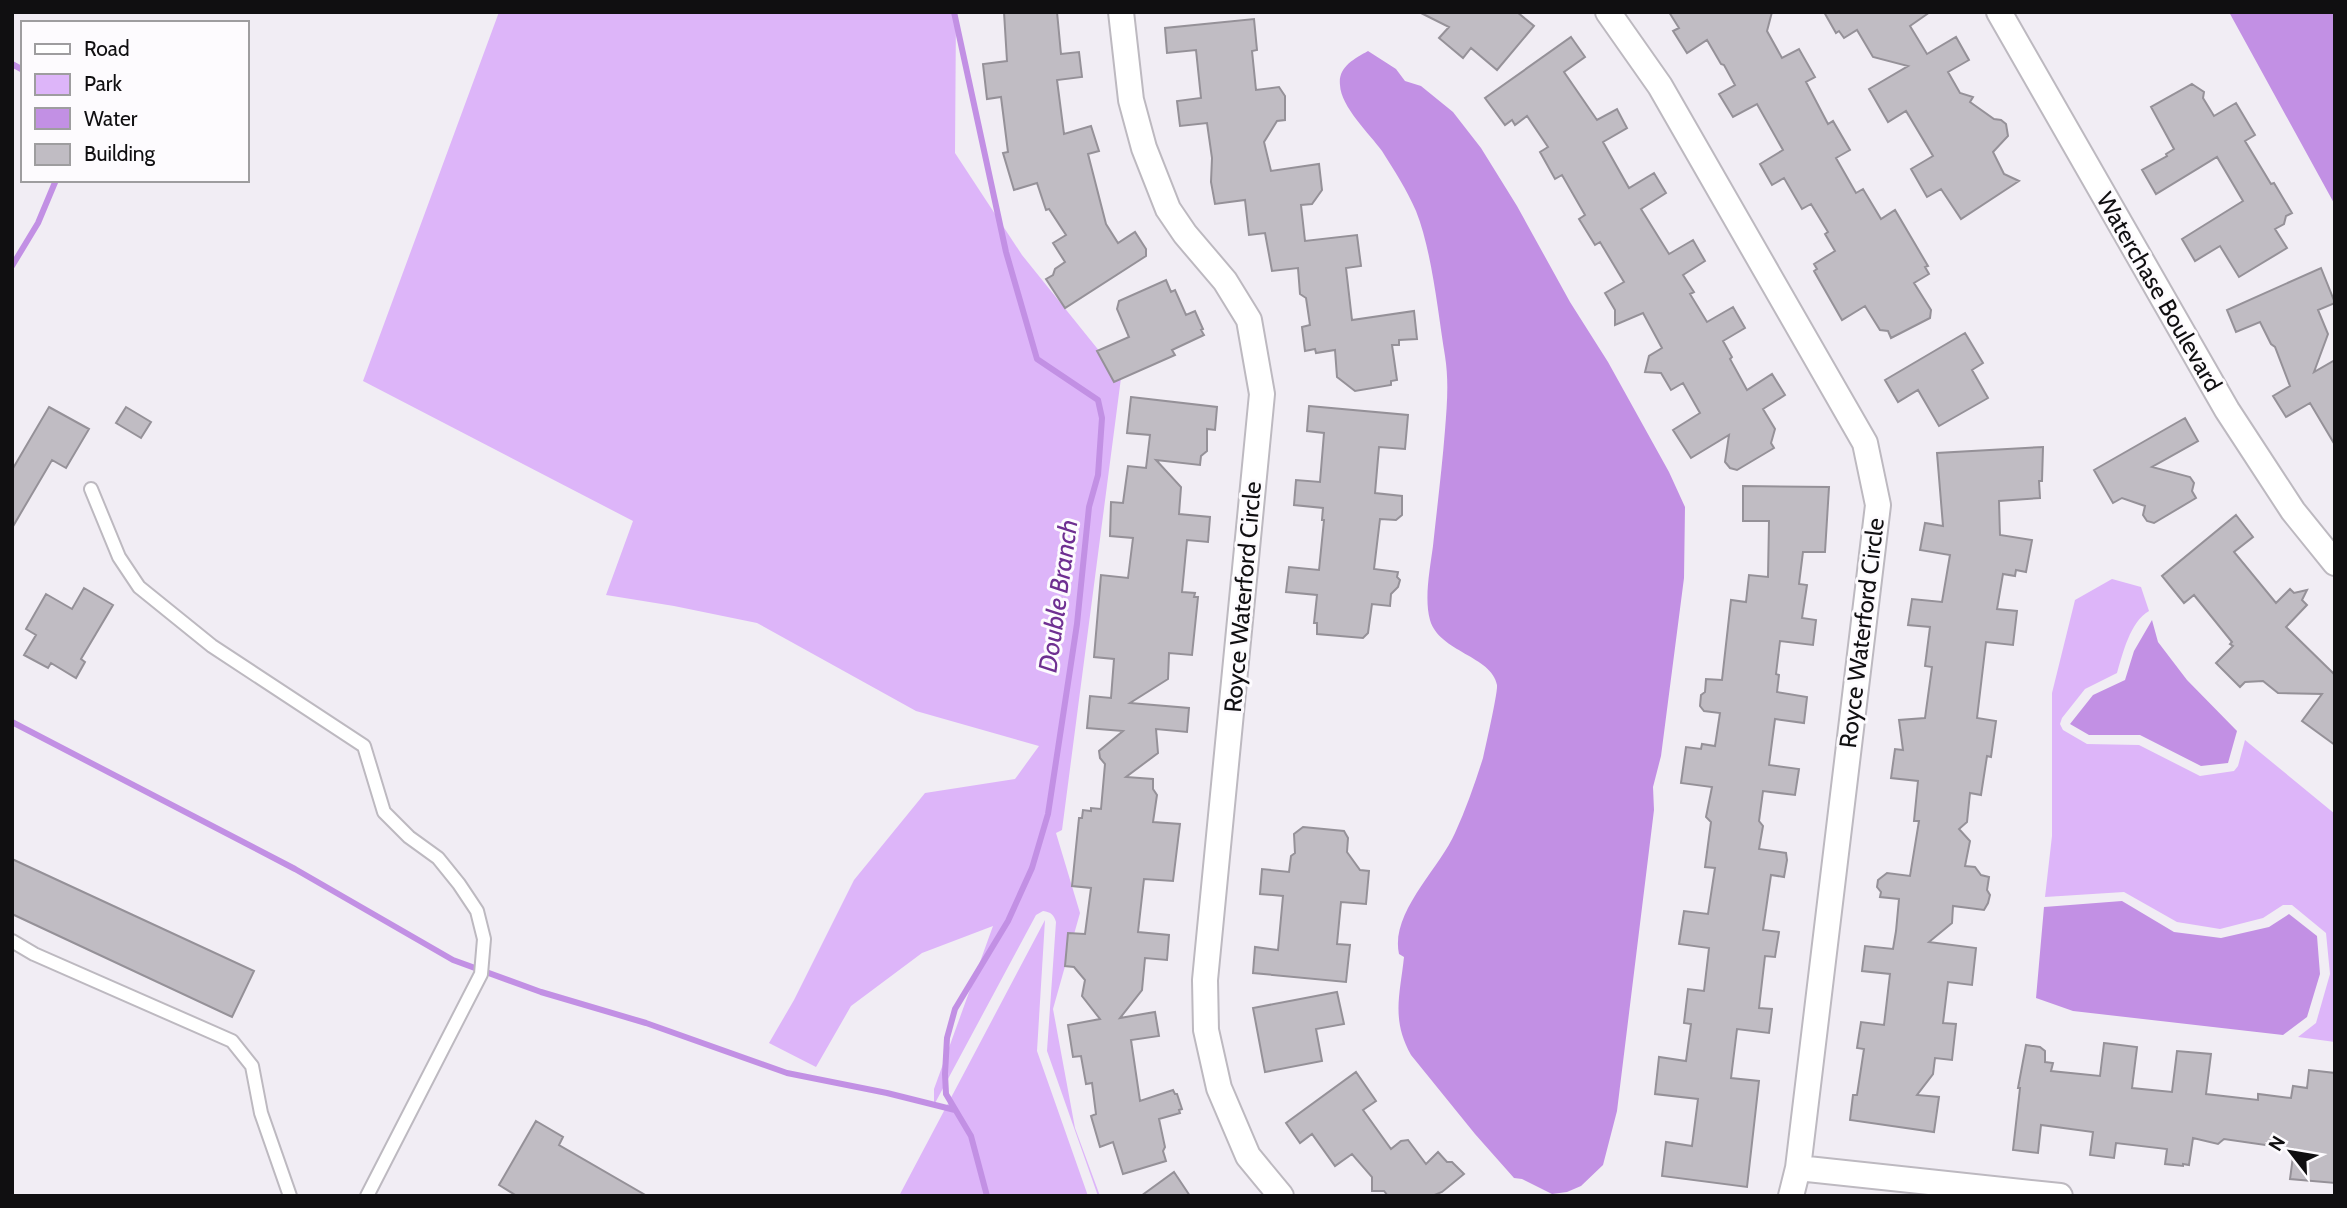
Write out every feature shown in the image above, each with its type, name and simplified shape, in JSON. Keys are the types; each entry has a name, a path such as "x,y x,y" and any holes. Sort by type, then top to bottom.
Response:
{"street":[{"name":"Royce Waterford Circle","path":"1121,12 1131,100 1144,148 1168,209 1185,234 1225,281 1249,320 1262,394 1205,980 1206,1030 1219,1088 1248,1156 1281,1196"},
{"name":"Royce Waterford Circle","path":"1608,12 1660,86 1865,443 1878,505 1798,1168 1791,1196"},
{"name":"Waterchase Boulevard","path":"1999,12 2227,410 2293,511 2335,563"},
{"path":"1798,1168 2060,1196"}],"lane":[{"path":"91,489 119,557 139,587 212,646 364,746 384,812 409,837 438,858 477,911 484,939 481,974 367,1196"},
{"path":"12,942 232,1041 251,1066 261,1113 290,1196"}],"green space":[{"path":"499,12 956,12 955,153 1022,255 1121,378 1062,830 1056,833 1080,913 1053,1009 1075,1128 1100,1196 1098,1196 1047,1051 1056,922 1048,912 1043,911 1036,915 934,1105 934,1089 993,926 922,953 851,1006 816,1067 769,1043 794,1000 854,880 925,793 1015,779 1039,746 916,711 757,623 606,595 633,521 363,381"},
{"path":"2112,579 2141,587 2149,611 2132,630 2117,673 2085,689 2060,724 2063,730 2087,744 2139,745 2200,776 2234,771 2245,740 2335,814 2335,1042 2298,1037 2316,1023 2330,974 2326,933 2292,905 2283,905 2263,918 2220,929 2177,922 2124,892 2045,897 2052,836 2052,693 2075,600"},
{"path":"1045,920 1037,1051 1088,1196 899,1196"}],"water":[{"path":"2229,12 2335,12 2335,205"},
{"path":"1368,51 1396,69 1405,81 1421,86 1453,112 1481,148 1608,362 1669,472 1685,507 1684,578 1661,756 1653,787 1654,810 1617,1111 1603,1165 1581,1186 1567,1192 1552,1194 1522,1179 1514,1178 1411,1055 1401,1030 1399,995 1404,957 1399,954 1398,939 1402,923 1418,892 1448,847 1463,815 1483,758 1497,685 1486,667 1444,640 1435,631 1430,620 1428,583 1444,445 1446,365 1430,263 1416,211 1382,151 1350,111 1340,85 1344,68"},
{"path":"2152,620 2158,642 2187,680 2237,731 2228,763 2201,766 2140,735 2089,735 2070,724 2093,695 2125,680 2134,651"},
{"path":"2122,901 2174,932 2221,938 2269,927 2289,914 2317,936 2320,974 2307,1017 2283,1035 2073,1011 2036,998 2044,907"}],"building":[{"path":"1004,12 1057,12 1061,54 1079,52 1082,77 1057,80 1064,134 1091,126 1099,151 1088,154 1106,224 1118,243 1135,232 1146,249 1146,256 1065,308 1046,279 1065,262 1053,243 1066,235 1049,209 1046,210 1037,183 1014,190 1003,153 1008,152 1001,97 987,99 983,64 1007,61"},
{"path":"1419,12 1517,12 1534,26 1497,70 1471,48 1463,58 1439,38 1449,27"},
{"path":"1669,12 1772,12 1767,31 1782,58 1799,49 1815,77 1806,82 1828,124 1833,121 1850,150 1836,158 1856,193 1863,189 1881,219 1895,210 1928,266 1925,267 1929,274 1914,283 1931,310 1930,318 1891,338 1888,331 1880,330 1865,306 1842,320 1814,271 1817,269 1814,264 1835,251 1825,234 1828,232 1811,204 1802,209 1784,178 1772,185 1760,164 1783,150 1757,104 1733,117 1719,94 1735,85 1724,65 1707,40 1687,53 1673,31 1679,28"},
{"path":"1824,12 1930,12 1910,26 1927,54 1956,37 1969,60 1948,72 1960,93 1973,97 1970,102 2006,124 2008,136 1993,152 2004,174 2019,181 1961,219 1941,189 1927,197 1911,169 1933,156 1906,111 1888,122 1869,89 1908,66 1873,57 1857,30 1844,38 1839,31 1836,33"},
{"path":"1254,19 1257,50 1252,51 1256,90 1279,87 1285,96 1285,120 1277,121 1264,142 1271,171 1319,164 1322,190 1312,204 1301,205 1305,241 1357,235 1361,266 1346,268 1352,320 1414,311 1417,339 1399,340 1399,345 1392,345 1397,380 1391,381 1391,385 1355,391 1337,377 1335,350 1316,353 1315,349 1305,351 1302,327 1310,325 1306,298 1300,294 1298,268 1272,271 1265,233 1249,235 1245,200 1215,204 1207,123 1180,126 1177,101 1201,98 1196,50 1167,53 1165,28"},
{"path":"1571,37 1585,57 1564,72 1597,120 1617,109 1627,128 1603,142 1629,188 1654,173 1666,193 1641,209 1669,254 1693,240 1705,261 1683,275 1694,292 1690,294 1707,322 1733,307 1745,328 1723,341 1747,390 1772,374 1785,395 1763,409 1775,429 1771,443 1774,448 1737,470 1730,468 1725,462 1729,435 1691,458 1673,430 1700,413 1683,383 1671,390 1661,373 1645,372 1649,356 1662,348 1643,313 1615,325 1615,310 1605,293 1624,282 1600,242 1595,245 1579,219 1585,215 1562,175 1555,179 1540,152 1548,147 1527,116 1515,125 1512,120 1505,125 1485,98"},
{"path":"2192,84 2204,92 2203,98 2214,116 2236,103 2255,135 2245,141 2292,213 2286,216 2284,224 2275,229 2287,248 2239,277 2220,246 2195,261 2182,239 2243,201 2217,157 2156,194 2142,170 2174,149 2151,107"},
{"path":"2321,268 2335,303 2318,310 2328,334 2314,372 2335,360 2335,445 2310,403 2286,417 2273,396 2290,386 2275,347 2260,322 2236,332 2227,310"},
{"path":"1166,280 1171,292 1175,290 1186,315 1195,311 1204,335 1172,350 1175,355 1114,382 1097,351 1129,337 1117,309 1119,301"},
{"path":"1965,333 1983,363 1972,370 1988,398 1939,426 1918,390 1898,402 1885,380"},
{"path":"1131,397 1217,407 1215,430 1207,429 1207,451 1201,456 1200,465 1156,460 1181,487 1179,514 1210,517 1208,542 1187,540 1182,592 1195,593 1194,597 1198,597 1192,655 1169,653 1168,679 1130,703 1189,708 1187,732 1156,729 1158,753 1126,777 1153,779 1153,789 1157,795 1153,822 1180,824 1173,881 1144,879 1138,932 1169,935 1167,960 1145,958 1142,990 1120,1018 1155,1012 1159,1036 1131,1040 1140,1101 1173,1090 1182,1109 1179,1110 1180,1113 1159,1119 1166,1161 1123,1174 1113,1142 1100,1147 1091,1116 1096,1114 1092,1083 1086,1084 1081,1056 1073,1057 1068,1025 1100,1019 1082,996 1085,980 1074,967 1065,966 1068,933 1085,934 1091,888 1072,886 1079,818 1082,818 1083,810 1101,809 1105,764 1099,751 1123,731 1087,728 1090,696 1111,698 1114,659 1094,657 1101,575 1128,578 1133,538 1110,536 1111,502 1123,503 1128,466 1146,468 1150,435 1127,433"},
{"path":"1309,406 1408,415 1405,449 1379,447 1375,493 1402,496 1402,515 1396,520 1380,519 1374,569 1398,572 1397,577 1400,580 1398,587 1391,594 1390,606 1372,604 1368,633 1363,638 1317,634 1317,623 1314,623 1317,595 1286,592 1289,567 1319,570 1323,508 1294,505 1296,480 1320,482 1324,433 1307,431"},
{"path":"49,407 89,429 66,468 52,460 12,528 12,470"},
{"path":"126,407 151,422 141,438 116,423"},
{"path":"2185,418 2198,441 2152,467 2190,477 2194,483 2192,491 2196,498 2154,523 2147,521 2143,515 2145,506 2122,498 2113,503 2094,470"},
{"path":"2043,447 2040,498 1999,501 2000,535 2032,540 2026,572 2016,570 2015,576 2003,574 1997,609 2017,611 2013,645 1986,642 1977,718 1996,721 1991,757 1987,756 1981,795 1970,793 1967,822 1959,829 1970,841 1965,866 1975,867 1981,875 1989,877 1988,903 1984,910 1953,906 1952,923 1929,942 1976,948 1972,985 1948,982 1943,1023 1956,1024 1952,1060 1935,1058 1933,1074 1917,1095 1939,1097 1934,1132 1850,1120 1864,1049 1857,1048 1861,1022 1884,1025 1890,974 1862,971 1865,946 1893,949 1896,931 1899,899 1880,897 1878,880 1887,873 1910,876 1919,821 1914,821 1918,781 1891,778 1895,749 1903,750 1899,720 1925,718 1932,667 1925,666 1930,627 1908,625 1912,599 1942,602 1950,555 1920,550 1925,523 1943,526 1937,453"},
{"path":"1743,486 1829,487 1825,552 1803,552 1799,584 1807,585 1802,618 1816,620 1813,645 1780,641 1776,674 1779,675 1777,692 1807,697 1804,723 1775,719 1769,765 1799,769 1795,795 1763,791 1759,821 1763,826 1759,849 1786,853 1787,860 1784,877 1771,875 1763,930 1779,932 1775,957 1765,956 1759,1008 1772,1009 1769,1033 1737,1029 1731,1078 1759,1081 1747,1187 1662,1176 1666,1142 1692,1146 1698,1099 1655,1094 1659,1057 1686,1061 1691,1024 1684,1023 1688,989 1704,991 1709,948 1679,944 1684,911 1708,914 1715,868 1705,867 1711,822 1706,817 1712,787 1681,783 1686,747 1701,749 1702,744 1715,746 1720,713 1704,711 1700,706 1706,679 1722,680 1731,600 1746,602 1749,575 1768,577 1769,521 1743,521"},
{"path":"2236,515 2253,537 2234,552 2276,603 2290,589 2294,593 2307,590 2302,600 2307,605 2286,627 2335,675 2335,745 2302,721 2322,694 2278,693 2263,681 2245,682 2240,687 2216,663 2233,646 2230,644 2232,642 2194,595 2184,603 2162,576"},
{"path":"84,588 113,605 81,659 85,662 76,678 51,663 48,668 24,655 36,635 26,629 46,594 72,609"},
{"path":"1303,827 1344,831 1348,838 1347,852 1360,870 1369,871 1366,904 1341,902 1337,944 1350,945 1346,982 1253,973 1255,947 1278,950 1283,896 1260,894 1262,869 1289,872 1291,856 1295,853 1294,834"},
{"path":"12,859 254,971 232,1017 12,914"},
{"path":"1337,992 1344,1024 1316,1029 1322,1061 1265,1072 1253,1008"},
{"path":"2104,1043 2137,1047 2132,1088 2172,1092 2177,1051 2211,1054 2206,1094 2258,1100 2258,1094 2291,1098 2293,1086 2307,1088 2309,1070 2335,1073 2335,1183 2290,1179 2294,1149 2224,1139 2218,1144 2193,1138 2189,1165 2183,1166 2165,1164 2167,1149 2116,1143 2114,1158 2090,1155 2093,1132 2041,1125 2038,1153 2013,1150 2018,1088 2026,1045 2040,1047 2045,1051 2045,1062 2053,1063 2051,1071 2100,1076"},
{"path":"1356,1072 1376,1101 1363,1110 1391,1149 1401,1141 1408,1140 1426,1164 1438,1152 1464,1174 1442,1192 1432,1196 1388,1196 1384,1191 1372,1191 1372,1177 1352,1154 1335,1166 1312,1134 1300,1143 1286,1123"},
{"path":"536,1121 563,1137 559,1145 647,1196 517,1196 499,1185"},
{"path":"1174,1172 1190,1196 1141,1196"}],"waterway":[{"name":"Double Branch","path":"954,12 1006,252 1037,359 1098,400 1102,418 1098,475 1089,507 1077,624 1048,814 1032,868 1008,921 955,1009 947,1038 946,1094 971,1136 987,1196"},
{"path":"12,64 21,69"},
{"path":"12,266 38,223 55,182"},
{"path":"12,722 295,869 453,960 541,992 646,1023 787,1073 955,1110"}]}
